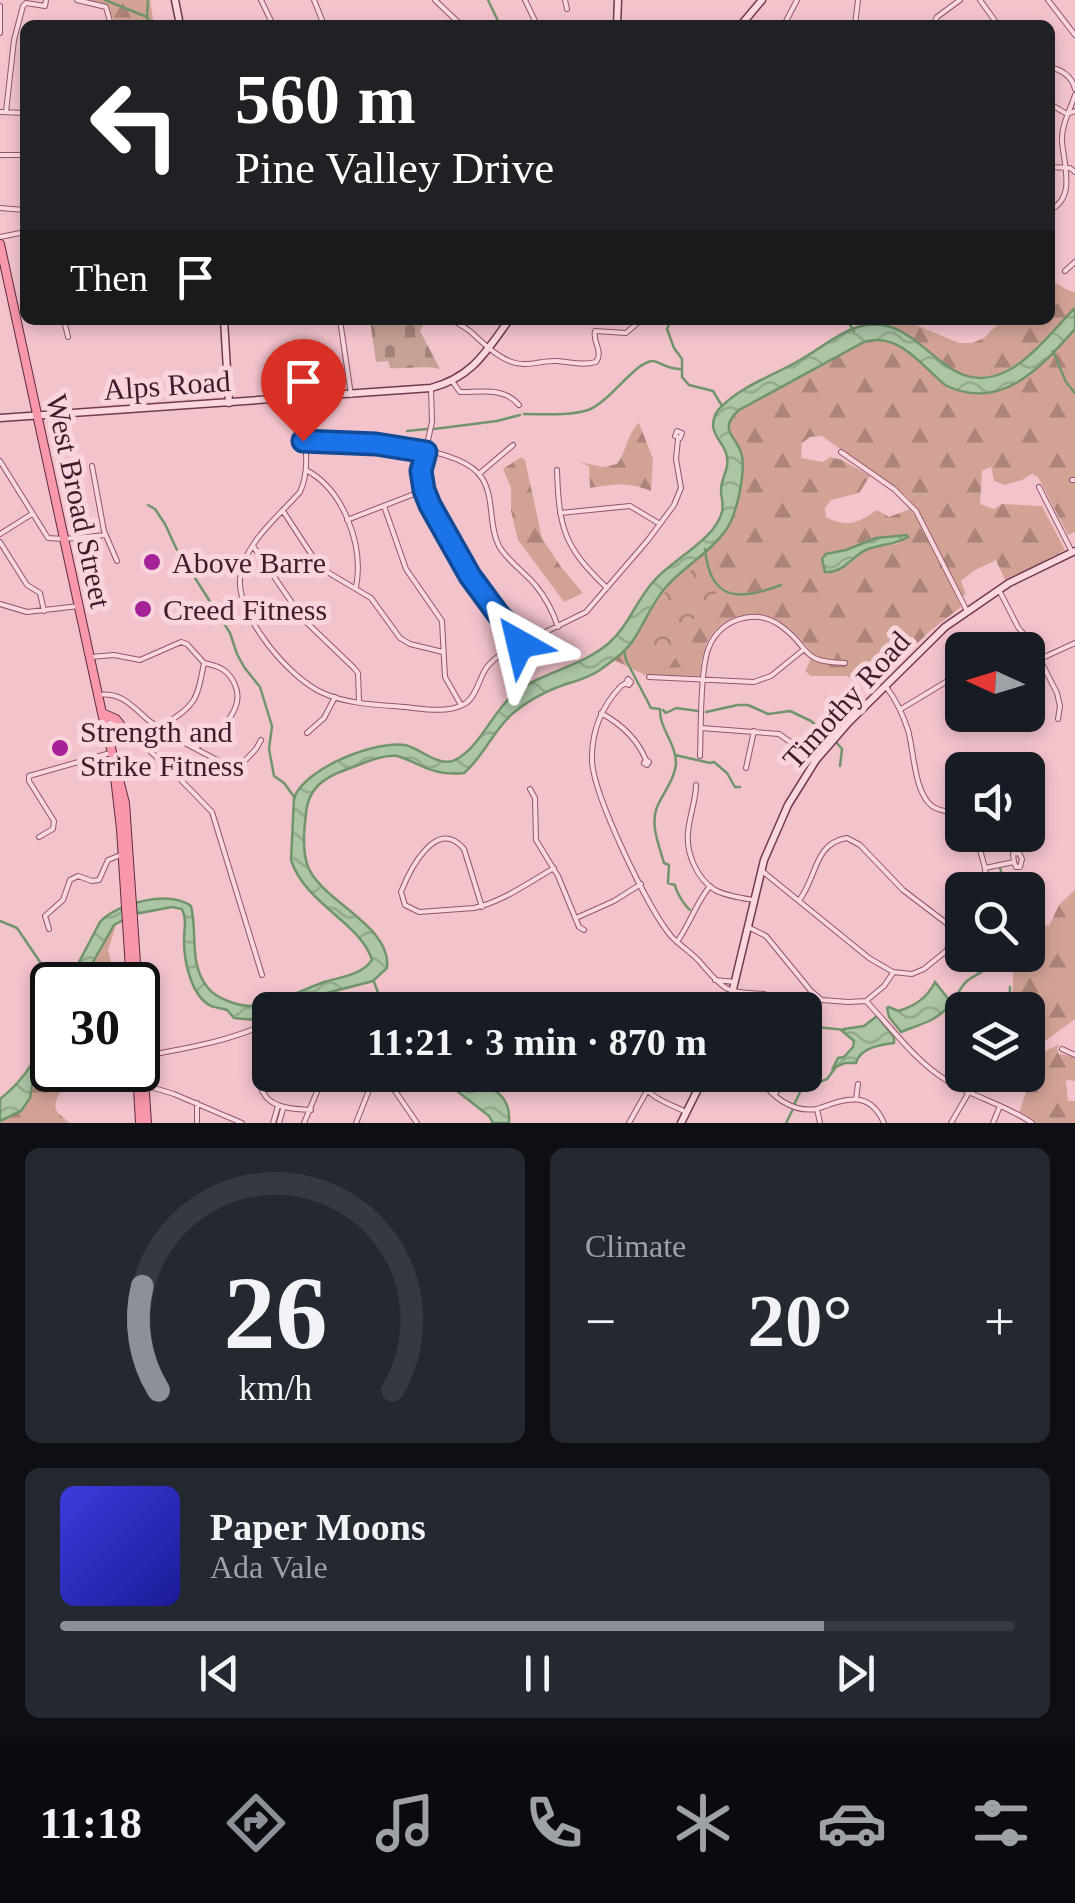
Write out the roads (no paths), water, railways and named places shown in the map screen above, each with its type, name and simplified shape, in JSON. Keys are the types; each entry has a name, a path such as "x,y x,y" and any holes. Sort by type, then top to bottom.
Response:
{"main road":[{"name":"West Broad Street","path":"0,240 114,767 124,828 131,930"},
{"path":"224,325 229,403"},
{"path":"452,381 470,370 505,325"},
{"name":"Alps Road","path":"0,418 350,395 431,388 452,381"},
{"name":"Timothy Road","path":"733,992 762,870 780,821 816,760 943,628 999,589 1073,551"},
{"path":"103,718 116,719 120,724"},
{"name":"West Broad Street","path":"124,828 129,898"},
{"path":"131,930 131,962"},
{"path":"131,930 134,962"},
{"path":"142,1092 144,1123"},
{"path":"143,1092 144,1123"},
{"path":"145,1100 148,1092"},
{"path":"680,1123 696,1092"}],"street":[{"path":"77,0 104,6 111,20"},
{"path":"435,0 457,20"},
{"path":"566,0 567,9"},
{"path":"749,0 759,3"},
{"path":"935,20 960,0"},
{"path":"1048,0 1075,35"},
{"path":"3,112 24,4 46,3"},
{"path":"0,6 0,33 15,40"},
{"path":"1055,68 1071,80 1075,92 1062,138 1072,170 1070,198 1055,208"},
{"path":"1055,107 1067,114"},
{"path":"1067,114 1075,111"},
{"path":"1065,271 1075,262"},
{"path":"65,325 68,337"},
{"path":"341,325 350,395"},
{"path":"458,325 510,362 521,364 550,360 596,362 599,355 595,331 626,333 635,325"},
{"path":"468,329 471,325"},
{"path":"452,381 460,392 498,392 512,397 519,405"},
{"path":"431,388 432,422 421,471 424,490 470,576 520,644"},
{"path":"299,398 306,470 302,488 253,546 240,582 242,599 268,643 316,690 359,701 439,710 461,705 470,698 491,662 586,612 674,505 681,488 676,459 678,439"},
{"path":"303,441 376,444 465,462 479,474 488,490 500,547 541,593 558,627"},
{"path":"479,474 513,444"},
{"path":"841,452 894,489 916,511 967,611"},
{"path":"0,461 48,538 106,535"},
{"path":"92,466 106,535 118,561"},
{"path":"306,470 332,490 347,520 356,555 356,587"},
{"path":"556,470 564,533 576,556 607,588"},
{"path":"1039,487 1073,551"},
{"path":"347,520 424,490"},
{"path":"384,506 406,569 442,621 444,677 461,705"},
{"path":"559,513 625,506 660,524"},
{"path":"283,511 315,560 372,598 404,641 443,652"},
{"path":"0,534 32,514"},
{"path":"0,542 26,584 40,594 44,611"},
{"path":"253,546 303,618 358,673 359,701"},
{"path":"999,589 1022,632"},
{"path":"0,604 23,611 79,606"},
{"path":"700,756 706,656 724,626 754,617 773,621 820,662 844,663"},
{"path":"90,657 114,655 140,660 181,642 204,663 226,672 239,694 236,706 220,730 195,748"},
{"path":"1045,657 1075,643"},
{"path":"649,677 762,680 803,650"},
{"path":"160,728 194,702 204,663"},
{"path":"1045,669 1058,696 1058,719"},
{"path":"900,710 945,682"},
{"path":"626,684 614,693 601,713 594,733 594,770 623,848 668,931 733,992"},
{"path":"885,686 900,710 926,798 935,808 945,811"},
{"path":"98,695 116,695 148,721 236,770 261,740"},
{"path":"307,732 324,718 335,697"},
{"path":"601,713 622,726 646,760"},
{"path":"120,724 212,812 262,975"},
{"path":"701,728 783,736 816,760"},
{"path":"746,768 754,731"},
{"path":"138,741 179,740"},
{"path":"39,837 51,831 54,824 29,776 111,753"},
{"path":"696,784 688,832 696,868 710,886 724,894 754,900"},
{"path":"530,788 535,798 536,840 584,930"},
{"path":"482,906 464,849 448,838 431,843 402,892 406,905 416,912 482,906 554,868"},
{"path":"800,899 822,851 832,842 847,838 903,890 945,919"},
{"path":"981,852 985,872"},
{"path":"49,930 45,916 63,900 70,880 80,876 99,880 108,860 123,854"},
{"path":"985,868 1014,862"},
{"path":"762,870 869,958 893,972 912,974 945,952"},
{"path":"576,918 641,884"},
{"path":"677,942 710,886"},
{"path":"748,927 770,939 819,998 866,1001 875,996 893,972"},
{"path":"716,980 735,982"},
{"path":"866,1001 945,1079"},
{"path":"160,1052 252,1031"},
{"path":"1062,1049 1075,1056"},
{"path":"856,1099 858,1084"},
{"path":"160,1090 242,1123"},
{"path":"263,1092 279,1109 311,1110"},
{"path":"304,1123 318,1092"},
{"path":"356,1123 369,1092"},
{"path":"396,1092 417,1123"},
{"path":"629,1123 645,1092"},
{"path":"648,1092 686,1112"},
{"path":"771,1092 801,1110 817,1110 844,1099 856,1099 871,1105 884,1123"},
{"path":"774,1096 777,1092"},
{"path":"951,1123 971,1092 1032,1123"},
{"path":"196,1103 196,1123"},
{"path":"992,1123 1000,1106"},
{"path":"276,1123 279,1109"},
{"path":"817,1110 820,1123"}],"water":[{"path":"1075,308 1075,329 1034,371 1002,390 965,392 945,385 898,345 876,340 864,342 739,410 729,423 743,464 730,523 712,546 666,587 623,652 595,673 546,692 517,710 464,773 435,771 391,756 337,773 318,786 306,813 308,867 327,892 379,939 386,953 387,968 373,981 331,992 299,992 352,974 372,960 357,935 308,889 291,860 294,798 301,787 343,758 377,747 405,745 443,761 455,760 472,747 515,693 609,643 653,582 702,541 718,522 723,509 721,485 727,468 725,449 714,430 720,408 740,392 852,329 876,325 897,329 947,366 965,375 985,378 1009,370 1036,350"},
{"path":"907,535 898,542 862,552 838,570 825,572 822,559 826,554 876,538"},
{"path":"144,901 181,901 191,906 202,978 221,998 250,1006 252,1020 234,1018 198,994 185,958 182,909 172,907 135,914 114,925 93,962 79,962 100,922 108,915"},
{"path":"935,982 945,995 945,1010 901,1032 887,1008 898,1011 928,993"},
{"path":"877,1016 894,1037 894,1043 866,1051 856,1063 833,1068 838,1058 853,1047 854,1041 842,1031 864,1026"},
{"path":"30,1067 30,1098 21,1111 0,1121 0,1099"},
{"path":"458,1092 497,1092 507,1106 509,1123 493,1123"}],"waterway":[{"path":"105,0 147,17"},
{"path":"148,0 148,20"},
{"path":"488,0 498,20"},
{"path":"669,325 674,348 682,359 682,377 689,385 713,391 722,406"},
{"path":"850,325 854,331"},
{"path":"1053,351 1075,393"},
{"path":"524,414 588,410 652,361 682,369"},
{"path":"434,429 520,415"},
{"path":"407,431 427,429"},
{"path":"148,505 165,524 230,633 244,667 260,687 272,726 269,749 274,776 295,798"},
{"path":"705,549 713,579 730,593 753,594 781,585"},
{"path":"624,651 651,708 660,709 675,756 673,775 655,814 655,828 664,863 669,865 668,883 675,885 690,910"},
{"path":"706,712 738,705 768,714 790,711 811,721 828,736"},
{"path":"663,710 698,711"},
{"path":"836,742 842,749 840,766"},
{"path":"675,755 714,762 735,787 740,787"},
{"path":"1000,868 1001,872"},
{"path":"0,921 17,928 40,962"},
{"path":"959,992 980,972"},
{"path":"374,982 378,992"},
{"path":"1010,987 1010,992"},
{"path":"822,1028 845,1030"},
{"path":"794,1105 801,1090 827,1079 836,1067"},
{"path":"786,1123 793,1109"}],"place":[{"name":"Above Barre","path":"152,562"},
{"name":"Creed Fitness","path":"143,609"},
{"name":"Strength and Strike Fitness","path":"60,748"}]}
